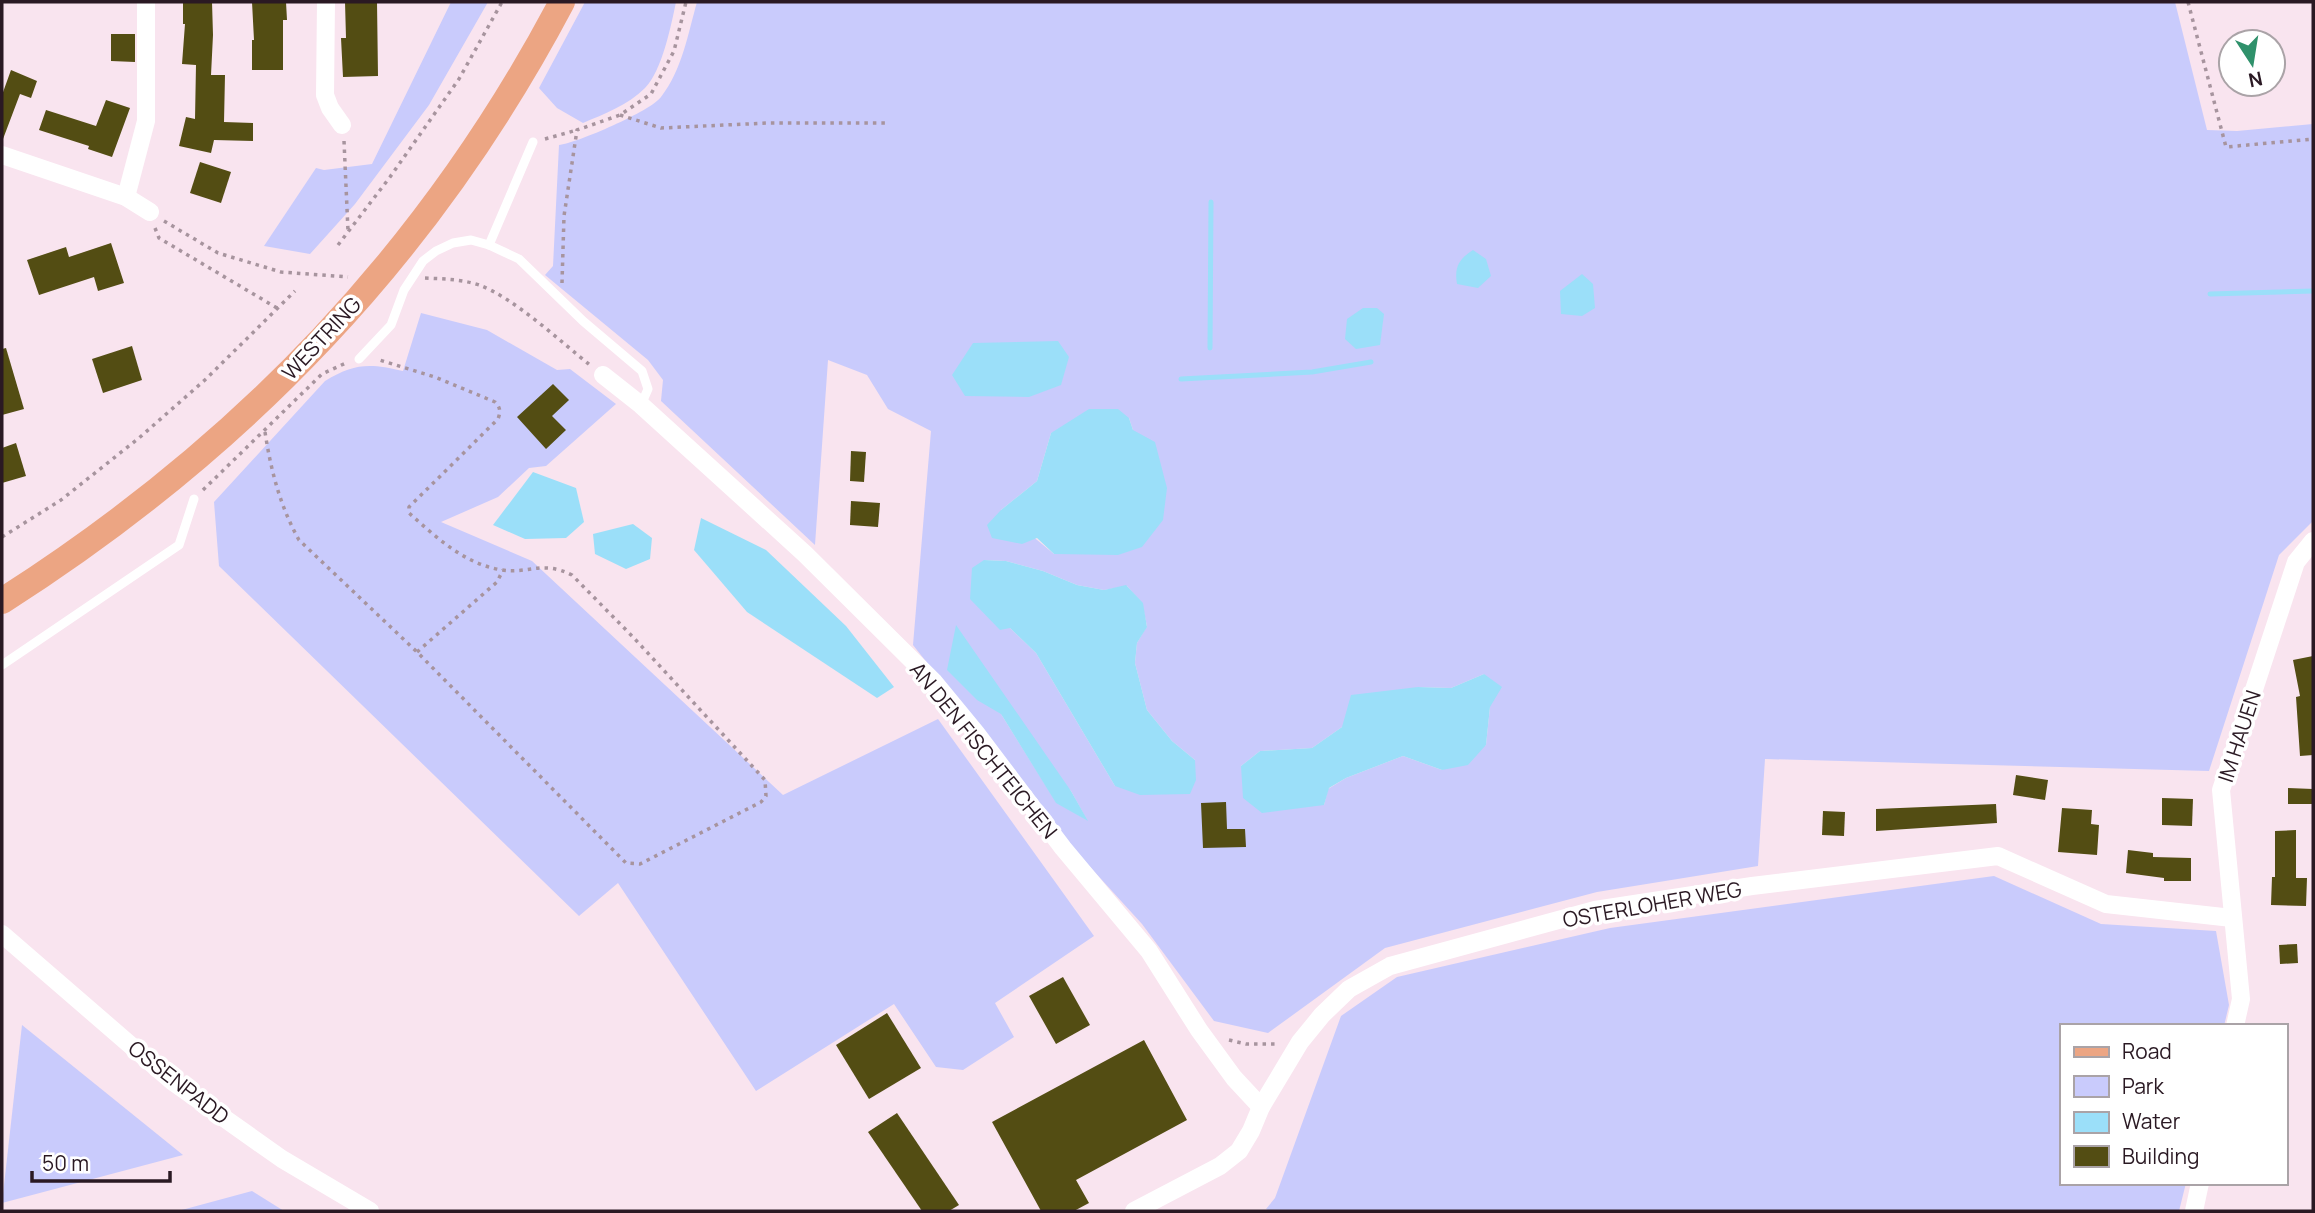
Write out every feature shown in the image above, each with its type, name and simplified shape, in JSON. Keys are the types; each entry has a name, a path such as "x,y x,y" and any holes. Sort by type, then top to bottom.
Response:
{"main road":[{"name":"WESTRING","path":"2,601 132,512 207,451 312,351 408,240 460,170 506,100 562,2"}],"street":[{"path":"126,197 146,121 146,2"},
{"path":"326,2 325,95 342,125"},
{"path":"2,155 126,197 150,212"},
{"name":"AN DEN FISCHTEICHEN","path":"603,375 641,405 805,554 934,682 1063,848 1149,951 1199,1030 1234,1078 1261,1107"},
{"name":"IM HAUEN","path":"2235,1024 2241,999 2221,790 2296,562 2313,541"},
{"name":"OSTERLOHER WEG","path":"1134,1211 1220,1166 1239,1151 1261,1107 1300,1042 1322,1015 1349,989 1390,966 1595,910 1752,886 1998,856 2106,904 2232,918"},
{"name":"OSSENPADD","path":"2,934 173,1082 282,1159 370,1211"},
{"path":"2194,1211 2200,1185"}],"lane":[{"path":"489,245 533,142"},
{"path":"359,359 391,326 404,290 423,261 453,243 471,240 519,259 563,302 642,371 648,389 641,405"},
{"path":"2,665 179,545 194,499"}],"path":[{"path":"338,245 459,79 502,2"},
{"path":"533,142 620,115 651,94 674,51 687,2"},
{"path":"2188,2 2225,147 2313,139"},
{"path":"620,115 661,128 768,123 888,124"},
{"path":"342,125 348,231"},
{"path":"563,302 561,275 564,216 577,130"},
{"path":"150,212 218,253 281,272 320,276"},
{"path":"150,212 159,238 277,308"},
{"path":"454,279 481,286 504,298 603,375"},
{"path":"2,537 61,500 139,438 206,379 295,291"},
{"path":"194,499 322,374 340,364 359,359 379,359 435,377 495,402 501,413 498,419 409,507 409,513 454,552 472,560 503,570 545,567 560,569 572,575 765,780 766,796 761,802 640,864 626,863 417,652 299,540 276,489 265,432"},
{"path":"417,652 497,582 503,570"},
{"path":"1199,1030 1246,1044 1300,1042"}],"green space":[{"path":"451,2 488,2 429,105 355,204 310,254 264,246 316,168 324,170 372,164"},
{"path":"585,2 676,2 665,48 656,71 645,88 623,104 583,123 557,108 539,88"},
{"path":"697,2 2175,2 2207,130 2237,131 2313,124 2313,521 2279,555 2209,771 1765,759 1758,866 1597,892 1385,948 1268,1033 1214,1021 1142,924 1071,846 913,645 931,431 888,409 867,375 828,360 815,545 661,401 663,380 648,360 545,275 553,266 559,145 613,125 643,110 661,97 679,64","holes":["1129,418 1133,430 1054,554 1001,510 1037,481 1051,433","984,560 1006,561 1043,571 1077,585 1104,590 1127,586 1142,603 1147,626 1137,643 1135,663 1147,710 1172,741 1195,760 1115,786 1036,653 1010,628","1484,674 1490,707 1486,745 1442,770 1403,756 1346,778 1328,789 1324,805 1241,766 1260,751 1312,748 1342,727 1418,687 1451,688","1001,714 1071,791 1087,820 1056,802"]},
{"path":"421,313 487,330 557,370 570,369 616,404 546,466 529,468 498,497 441,522 532,561 783,795 938,719 1094,936 995,1003 1014,1037 963,1070 936,1067 894,1004 756,1091 618,883 579,916 219,566 214,502 325,381 362,366 403,371"},
{"path":"1994,876 2101,924 2216,931 2229,1005 2224,1024 2060,1024 2060,1185 2186,1185 2179,1211 1266,1209 1275,1198 1341,1016 1397,977 1610,928"},
{"path":"22,1025 183,1155 2,1203"},
{"path":"252,1191 284,1211 178,1211"}],"water":[{"path":"1473,250 1486,259 1491,276 1478,288 1457,284 1459,264"},
{"path":"1582,274 1593,284 1595,308 1582,316 1561,314 1560,291"},
{"path":"1363,308 1377,308 1384,314 1380,345 1356,349 1345,339 1347,319"},
{"path":"1058,341 1069,357 1061,385 1029,397 965,396 952,375 973,343"},
{"path":"1089,409 1118,409 1129,418 1133,430 1155,442 1167,488 1163,520 1142,547 1118,555 1054,554 1037,538 1022,544 992,538 987,525 1037,481 1051,433"},
{"path":"533,472 576,488 584,522 566,538 525,539 493,525"},
{"path":"701,518 766,550 846,626 894,687 877,698 747,612 694,550"},
{"path":"633,524 652,538 650,559 626,569 595,554 593,534"},
{"path":"984,560 1006,561 1043,571 1077,585 1104,590 1126,585 1143,603 1147,627 1137,643 1135,663 1147,710 1172,741 1195,760 1196,780 1190,794 1140,795 1115,786 1036,653 1010,628 1000,630 970,599 972,568"},
{"path":"956,625 1071,791 1088,821 1056,803 1001,714 977,700 947,670"},
{"path":"1484,674 1502,687 1490,707 1486,745 1468,765 1442,770 1403,756 1346,778 1329,788 1324,805 1262,813 1243,798 1241,766 1260,751 1312,748 1342,727 1351,695 1418,687 1451,688"}],"building":[{"path":"183,2 212,2 211,75 225,75 224,122 253,123 253,141 214,140 211,153 179,146 186,117 195,119 196,65 182,64 185,24"},
{"path":"252,2 286,2 287,20 283,20 283,70 252,70"},
{"path":"345,2 377,2 378,76 343,77 341,38 346,38"},
{"path":"111,34 135,34 135,62 111,61"},
{"path":"11,70 37,81 31,98 20,94 3,139 2,95"},
{"path":"106,100 130,108 112,157 88,149 89,146 39,130 46,110 96,126"},
{"path":"200,162 231,172 221,203 190,193"},
{"path":"111,243 124,283 98,291 94,277 39,295 27,260 66,247 69,257"},
{"path":"132,346 142,380 103,393 92,359"},
{"path":"6,348 24,409 2,415 2,349"},
{"path":"553,384 569,400 552,416 566,430 546,449 517,417"},
{"path":"16,443 26,476 2,483 2,448"},
{"path":"851,451 866,452 864,482 850,481"},
{"path":"851,501 880,503 878,527 850,525"},
{"path":"2313,656 2313,755 2300,756 2296,697 2300,696 2293,660"},
{"path":"2016,775 2048,780 2045,800 2013,795"},
{"path":"2288,788 2313,789 2313,804 2288,804"},
{"path":"2162,798 2193,799 2192,826 2162,825"},
{"path":"1226,802 1227,829 1245,829 1246,847 1203,848 1201,803"},
{"path":"1996,804 1997,823 1876,831 1876,809"},
{"path":"2062,808 2092,810 2091,824 2099,825 2097,855 2058,852"},
{"path":"1823,811 1845,812 1844,836 1822,835"},
{"path":"2296,830 2296,878 2307,878 2306,906 2271,905 2272,877 2275,877 2275,831"},
{"path":"2128,850 2153,853 2153,857 2191,858 2191,881 2164,881 2164,878 2126,873"},
{"path":"2297,944 2298,963 2280,964 2279,945"},
{"path":"1063,977 1090,1025 1056,1044 1029,996"},
{"path":"887,1013 921,1068 869,1099 836,1045"},
{"path":"1144,1040 1187,1120 1076,1180 1089,1203 1074,1211 1041,1211 992,1122"},
{"path":"897,1113 959,1205 949,1211 922,1211 868,1132"}],"waterway":[{"path":"1210,348 1211,202"},
{"path":"2210,294 2313,291"},
{"path":"1181,379 1312,372 1371,362"}]}
